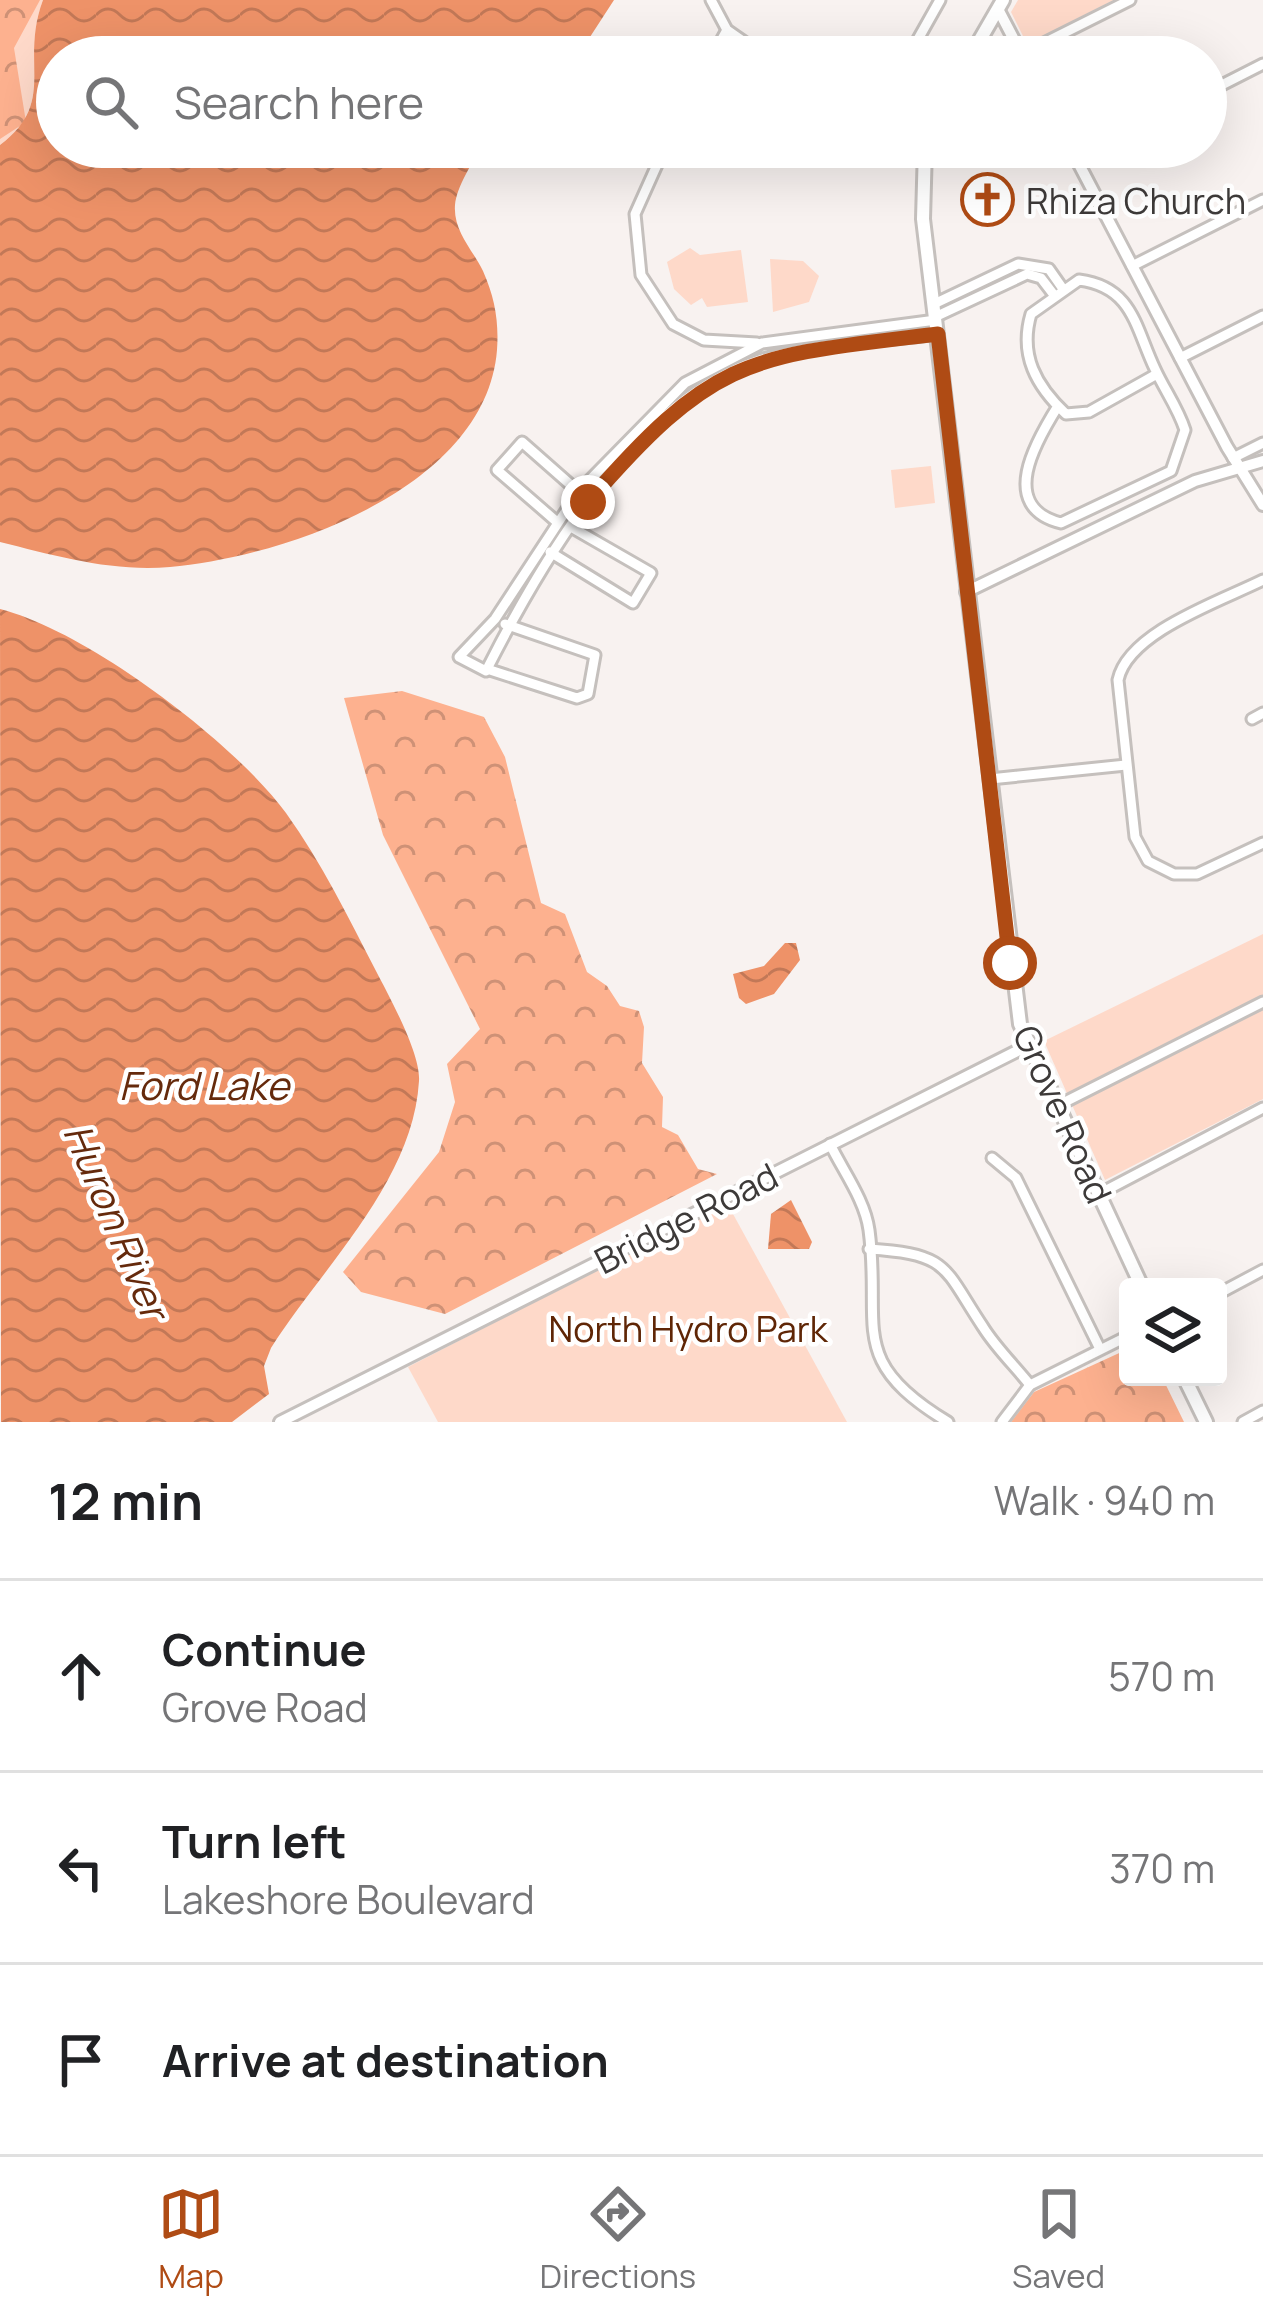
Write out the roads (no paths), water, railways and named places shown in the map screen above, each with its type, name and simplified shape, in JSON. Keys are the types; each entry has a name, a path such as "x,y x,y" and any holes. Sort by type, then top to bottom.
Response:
{"main road":[{"path":"983,36 1001,5"},
{"name":"Grove Road","path":"923,168 921,196 1010,963 1027,1046 1138,1278"},
{"path":"1188,1386 1206,1422"}],"street":[{"path":"711,0 727,30 736,36"},
{"path":"920,36 940,0"},
{"path":"1060,36 1130,0"},
{"path":"1001,5 1015,36"},
{"path":"724,36 727,30"},
{"path":"1227,82 1263,64"},
{"path":"656,168 635,214 634,245 652,299 673,324 704,340 791,345 898,339 1018,264 1048,269 1058,292"},
{"path":"1082,168 1235,462 1263,505"},
{"path":"1132,266 1263,200"},
{"path":"1058,406 1024,470 1031,501 1044,517 1061,523 1172,471 1184,443 1184,425 1129,304 1097,282 1079,280 1030,314 1025,338 1032,370 1068,415 1089,412 1157,374"},
{"path":"1180,358 1263,316"},
{"path":"832,333 936,319"},
{"path":"487,669 508,626 588,502 665,419 728,373 791,345 889,320 897,325"},
{"path":"897,325 898,339"},
{"path":"848,331 849,344"},
{"path":"495,619 596,656 588,694 577,698 472,668 459,657 495,619 579,491 656,409 718,362 762,343"},
{"path":"718,362 728,373"},
{"path":"656,409 665,419"},
{"path":"557,522 497,470 522,442 588,502"},
{"path":"966,592 1235,462 1263,442"},
{"path":"1235,462 1263,460"},
{"path":"541,545 633,603 651,573 571,527"},
{"path":"1263,580 1130,651 1118,680 1140,850 1161,870 1197,874 1263,843"},
{"path":"990,779 1126,765"},
{"path":"1057,1106 1263,1002"},
{"name":"Bridge Road","path":"280,1422 1027,1046"},
{"path":"1099,1194 1263,1108"},
{"path":"830,1144 865,1214 869,1323 878,1354 903,1393 948,1422"},
{"path":"992,1158 1016,1178 1100,1349"},
{"path":"869,1249 911,1252 953,1276 982,1327 1030,1385"},
{"path":"1227,1289 1263,1270"},
{"path":"1002,1422 1030,1385 1119,1340"},
{"path":"1243,1422 1263,1411"}],"water":[{"path":"43,0 614,0 591,36 36,36 36,168 469,168 455,214 491,291 497,350 485,399 457,441 419,477 321,530 217,560 127,567 0,542 0,145 18,129 33,97 34,43"},
{"name":"Ford Lake","path":"0,609 35,621 115,664 195,723 262,784 323,871 415,1056 419,1081 401,1154 362,1222 271,1348 264,1366 269,1394 232,1422 1,1422"},
{"path":"785,943 796,943 800,960 774,994 746,1004 739,998 733,974 764,966"},
{"path":"791,1200 812,1242 809,1249 768,1249 771,1214"}],"place":[{"name":"Rhiza Church","path":"987,200"}],"water label":[{"name":"Huron River","path":"117,1221"}],"park label":[{"name":"North Hydro Park","path":"688,1328"}]}
